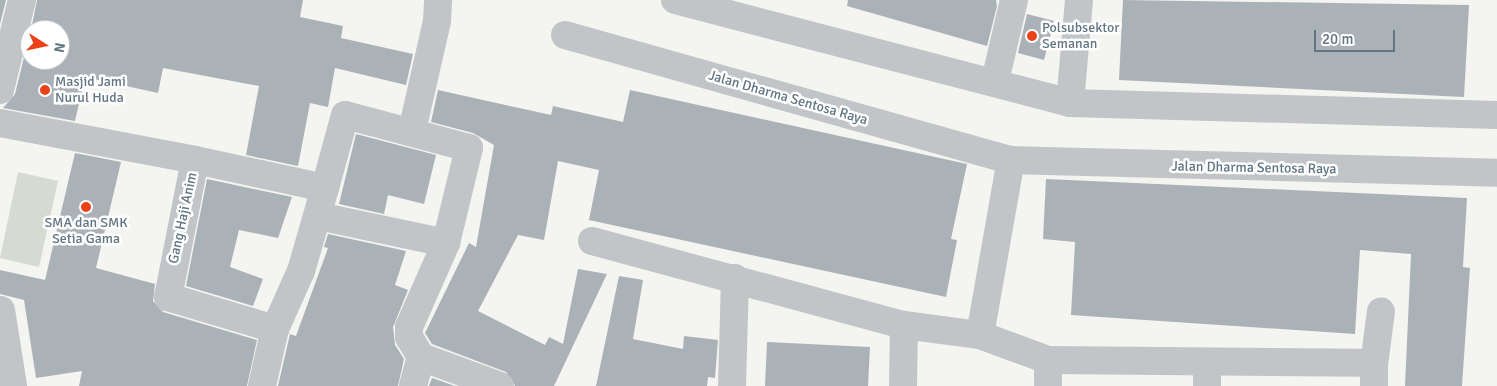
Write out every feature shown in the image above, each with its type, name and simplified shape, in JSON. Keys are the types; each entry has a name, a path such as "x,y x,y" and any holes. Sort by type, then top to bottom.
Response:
{"street":[{"path":"0,90 22,0"},
{"path":"412,131 437,22 438,0"},
{"path":"995,81 1014,0"},
{"path":"1070,103 1079,0"},
{"path":"688,1 995,81 1070,103 1497,114"},
{"name":"Jalan Dharma Sentosa Raya","path":"565,35 1011,160 1497,173"},
{"path":"262,386 275,329 301,271 318,216 342,116 412,131 469,147 446,243 409,327 409,336 421,357 500,386"},
{"path":"0,123 195,160"},
{"name":"Gang Haji Anim","path":"275,329 168,297 195,160 325,188"},
{"path":"980,335 1011,160"},
{"path":"318,216 446,243"},
{"path":"592,241 904,325 980,335 1048,373 1374,375 1381,311"},
{"path":"732,386 735,278"},
{"path":"1,310 12,386"},
{"path":"902,386 904,325"},
{"path":"413,386 421,357"}],"shaded area":[{"path":"18,172 58,181 39,267 0,258"}],"building":[{"path":"0,0 6,0 0,24"},
{"path":"37,0 303,0 300,17 343,26 341,38 413,54 406,85 335,68 328,107 310,103 298,166 246,155 259,86 163,68 158,93 85,77 75,121 3,108 15,94 21,70 70,70 70,20 33,20"},
{"path":"848,0 996,0 997,6 987,46 847,6"},
{"path":"1123,0 1469,5 1464,97 1119,80"},
{"name":"Polsubsektor Semanan","path":"1027,14 1054,21 1044,60 1018,53"},
{"path":"438,90 551,115 553,106 623,122 630,90 967,164 951,239 957,240 946,297 589,220 599,170 558,161 544,240 518,235 478,311 545,345 549,337 563,344 578,269 607,274 554,386 515,386 506,372 432,344 425,333 469,243 476,247 494,145 473,133 431,122"},
{"path":"356,134 436,155 424,204 388,195 384,214 339,204"},
{"path":"75,153 121,162 96,268 155,284 153,301 163,312 257,340 247,386 79,386 82,371 36,378 24,300 0,294 0,270 45,280"},
{"path":"207,179 292,197 278,238 239,230 230,267 263,279 253,306 186,286"},
{"path":"1046,179 1467,198 1463,267 1470,268 1462,386 1405,386 1411,254 1360,250 1355,334 1071,315 1075,242 1043,239"},
{"path":"328,234 406,251 395,285 408,290 393,327 395,345 404,359 398,386 278,386 290,334 296,336 328,248 324,247"},
{"path":"619,276 643,280 633,339 683,349 684,336 718,340 715,378 708,377 707,386 596,386"},
{"path":"767,342 870,347 868,386 765,386"},
{"path":"432,378 455,386 429,386"}],"place":[{"name":"Polsubsektor Semanan","path":"1032,36"},
{"name":"Masjid Jami Nurul Huda","path":"45,90"},
{"name":"SMA dan SMK Setia Gama","path":"86,207"}]}
